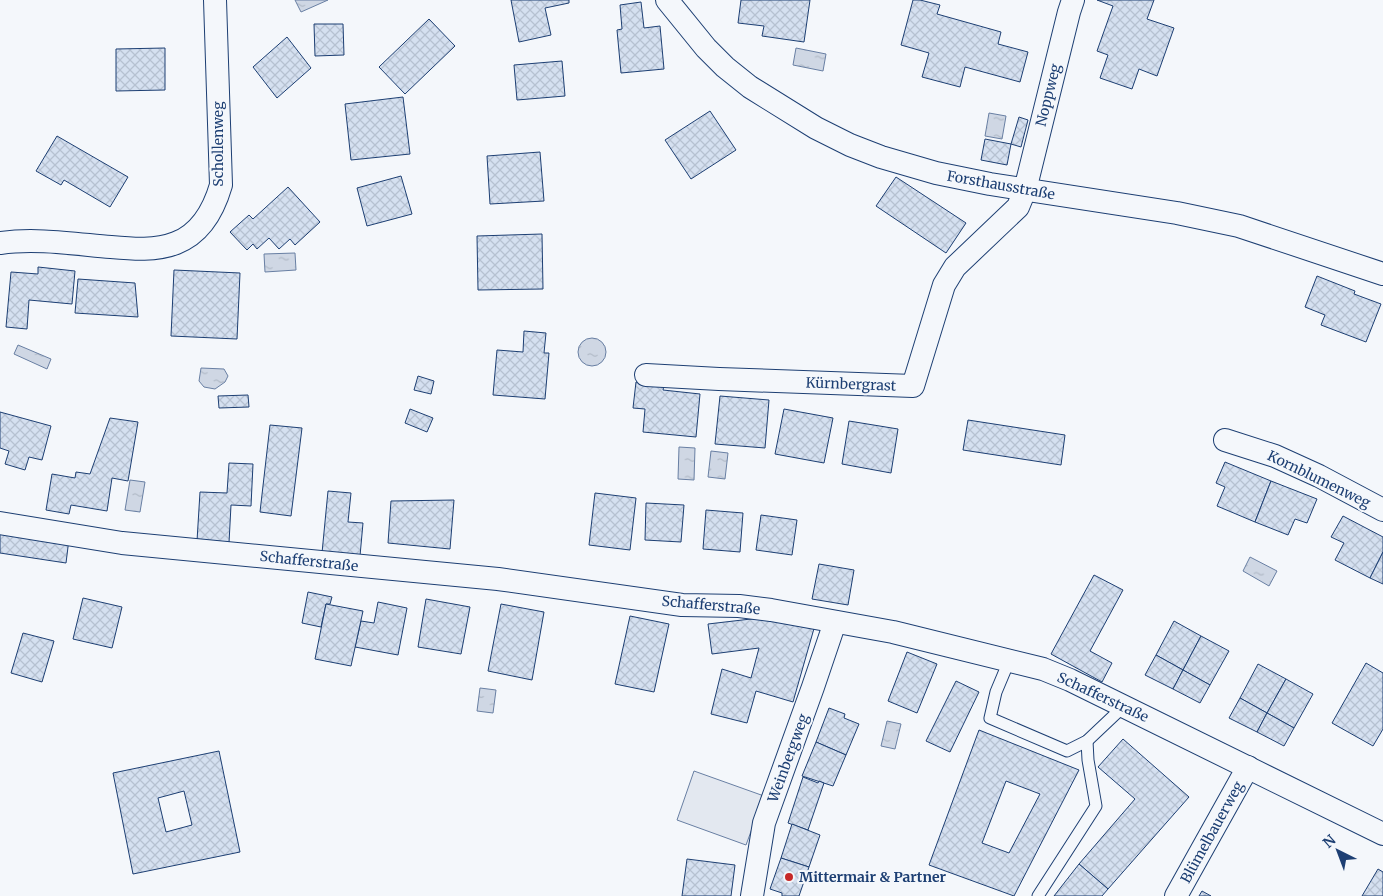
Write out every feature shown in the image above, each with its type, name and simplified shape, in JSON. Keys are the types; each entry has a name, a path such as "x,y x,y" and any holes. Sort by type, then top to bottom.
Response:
{"street":[{"name":"Schollenweg","path":"0,243 11,241 54,242 139,249 175,244 188,237 202,225 216,204 221,185 215,0"},
{"name":"Forsthausstraße","path":"667,0 706,48 725,67 750,87 816,128 880,157 936,173 1025,190 1177,213 1239,226 1383,274"},
{"name":"Noppweg","path":"1025,190 1073,0"},
{"name":"Kürnbergrast","path":"646,374 719,379 913,386 944,285 955,267 1018,207 1025,190"},
{"name":"Kornblumenweg","path":"1225,440 1275,456 1319,476 1383,510"},
{"name":"Schafferstraße","path":"0,523 122,543 498,579 682,605 739,606 892,632 1052,673 1124,706 1383,834"},
{"name":"Weinbergweg","path":"752,896 764,823 813,687 834,622"},
{"name":"Blümelbauerweg","path":"1176,896 1248,767"}],"lane":[{"path":"1010,661 996,692 990,718 1067,751 1088,742 1124,706"},
{"path":"1038,896 1096,806 1088,760 1088,742"}],"shaded area":[{"path":"694,771 764,796 746,845 677,820"}],"water":[{"path":"295,0 328,0 301,12"},
{"path":"796,48 826,54 823,71 793,65"},
{"path":"989,113 1006,116 1002,139 985,136"},
{"path":"295,253 296,270 265,272 264,254"},
{"path":"592,338 602,342 606,352 602,362 592,366 582,362 578,352 582,342"},
{"path":"18,345 51,359 47,369 14,354"},
{"path":"201,368 224,369 228,376 225,382 215,389 204,387 199,381"},
{"path":"679,447 695,448 694,480 678,479"},
{"path":"711,451 728,453 725,479 708,477"},
{"path":"130,480 145,482 140,512 125,510"},
{"path":"1250,557 1277,571 1269,586 1243,571"},
{"path":"480,688 496,690 493,713 477,711"},
{"path":"887,721 901,724 895,749 881,746"}],"building":[{"path":"511,0 569,0 569,3 545,8 551,35 519,42"},
{"path":"741,0 810,0 804,42 762,36 764,26 738,23"},
{"path":"913,0 940,5 937,14 1001,32 998,44 1028,52 1020,82 965,67 960,87 922,77 929,53 901,45"},
{"path":"1097,0 1154,0 1147,19 1174,28 1157,76 1139,69 1132,89 1100,78 1108,55 1097,51 1113,6"},
{"path":"641,2 644,28 660,26 664,69 621,73 617,30 622,29 620,5"},
{"path":"429,19 455,46 405,94 379,67"},
{"path":"314,24 343,24 344,55 315,56"},
{"path":"287,37 311,68 277,98 253,67"},
{"path":"165,48 165,90 116,91 116,49"},
{"path":"562,61 565,96 517,100 514,65"},
{"path":"403,97 410,154 351,160 345,104"},
{"path":"710,111 736,150 691,179 665,140"},
{"path":"1019,117 1028,120 1021,147 1011,144"},
{"path":"57,136 128,177 110,207 64,180 61,185 36,171"},
{"path":"985,139 1011,144 1007,165 981,160"},
{"path":"540,152 544,201 490,204 487,156"},
{"path":"401,176 412,214 367,226 357,188"},
{"path":"896,177 966,223 946,253 876,206"},
{"path":"288,187 320,222 295,245 290,239 279,249 269,238 257,249 253,244 247,250 230,232 249,215 253,219"},
{"path":"542,234 543,289 478,290 477,236"},
{"path":"38,267 75,271 72,304 29,300 27,329 6,327 11,272 38,274"},
{"path":"174,270 240,273 237,339 171,336"},
{"path":"1317,276 1355,291 1354,294 1381,304 1366,342 1321,325 1325,315 1305,307"},
{"path":"78,279 135,283 138,317 75,313"},
{"path":"524,331 546,333 544,353 549,353 545,399 493,395 497,350 523,352"},
{"path":"418,376 434,381 431,394 414,390"},
{"path":"636,382 664,385 663,390 700,394 696,437 643,432 645,409 633,408"},
{"path":"248,395 249,407 219,408 218,396"},
{"path":"720,396 769,400 765,448 715,444"},
{"path":"410,409 433,418 427,432 405,423"},
{"path":"784,409 833,418 824,463 775,454"},
{"path":"0,412 51,426 42,460 29,457 25,470 5,464 9,451 0,448"},
{"path":"110,418 138,422 128,481 112,478 107,511 71,505 69,514 46,510 52,474 75,478 76,472 90,474"},
{"path":"968,420 1065,435 1061,465 963,450"},
{"path":"849,421 898,429 891,473 842,464"},
{"path":"270,425 302,428 291,516 260,512"},
{"path":"1225,462 1271,481 1255,522 1217,506 1225,487 1216,483"},
{"path":"229,463 253,464 251,506 231,505 229,543 197,541 200,492 227,493"},
{"path":"1271,481 1317,499 1307,523 1295,519 1288,535 1255,522"},
{"path":"328,491 351,493 348,522 363,523 360,556 322,553"},
{"path":"595,493 636,498 630,550 589,545"},
{"path":"454,500 450,549 388,543 391,501"},
{"path":"646,503 684,505 681,542 645,540"},
{"path":"706,510 743,513 740,552 703,549"},
{"path":"761,515 797,520 792,555 756,550"},
{"path":"1343,516 1383,537 1383,552 1370,578 1335,560 1344,543 1331,537"},
{"path":"0,529 69,539 66,563 0,553"},
{"path":"1383,552 1383,584 1370,578"},
{"path":"819,564 854,570 848,605 812,599"},
{"path":"1094,575 1123,590 1090,651 1112,663 1102,682 1051,654"},
{"path":"308,592 332,597 330,604 326,604 321,627 302,623"},
{"path":"83,598 122,607 112,648 73,639"},
{"path":"426,599 470,607 461,654 418,647"},
{"path":"378,602 407,608 398,655 355,647 361,621 374,623"},
{"path":"326,604 363,611 351,666 315,659"},
{"path":"501,604 544,612 532,680 488,671"},
{"path":"630,616 669,624 654,692 615,684"},
{"path":"768,617 815,625 793,702 756,691 747,723 711,714 722,669 751,678 759,648 712,654 708,624"},
{"path":"1174,621 1201,636 1183,670 1156,655"},
{"path":"23,633 54,641 42,682 11,673"},
{"path":"1201,636 1229,651 1210,685 1183,670"},
{"path":"907,652 937,664 917,713 888,701"},
{"path":"1156,655 1183,670 1173,689 1145,675"},
{"path":"1366,663 1383,673 1383,729 1373,746 1332,723"},
{"path":"1258,664 1286,679 1267,713 1240,698"},
{"path":"1183,670 1210,685 1200,703 1173,689"},
{"path":"1286,679 1313,694 1294,728 1267,713"},
{"path":"956,681 979,692 950,752 926,741"},
{"path":"1240,698 1267,713 1257,732 1229,718"},
{"path":"829,708 845,714 844,718 859,724 846,755 816,742"},
{"path":"1267,713 1294,728 1284,746 1257,732"},
{"path":"979,730 1079,770 1014,896 929,865","holes":["1006,781 1040,794 1009,853 982,843"]},
{"path":"1123,739 1189,797 1108,889 1079,864 1135,799 1098,767"},
{"path":"816,742 846,755 833,786 802,776"},
{"path":"219,751 240,852 133,874 113,773","holes":["184,791 192,825 166,832 158,798"]},
{"path":"803,777 818,783 819,781 824,783 808,830 788,823"},
{"path":"792,824 820,835 809,867 781,858"},
{"path":"781,858 809,867 799,896 782,896 782,893 770,889"},
{"path":"687,859 735,865 731,896 682,896"},
{"path":"1079,864 1108,889 1102,896 1054,896"},
{"path":"1378,869 1383,872 1383,896 1362,896"},
{"path":"1202,891 1211,896 1199,896"}],"place":[{"name":"Mittermair & Partner","path":"789,877"}]}
